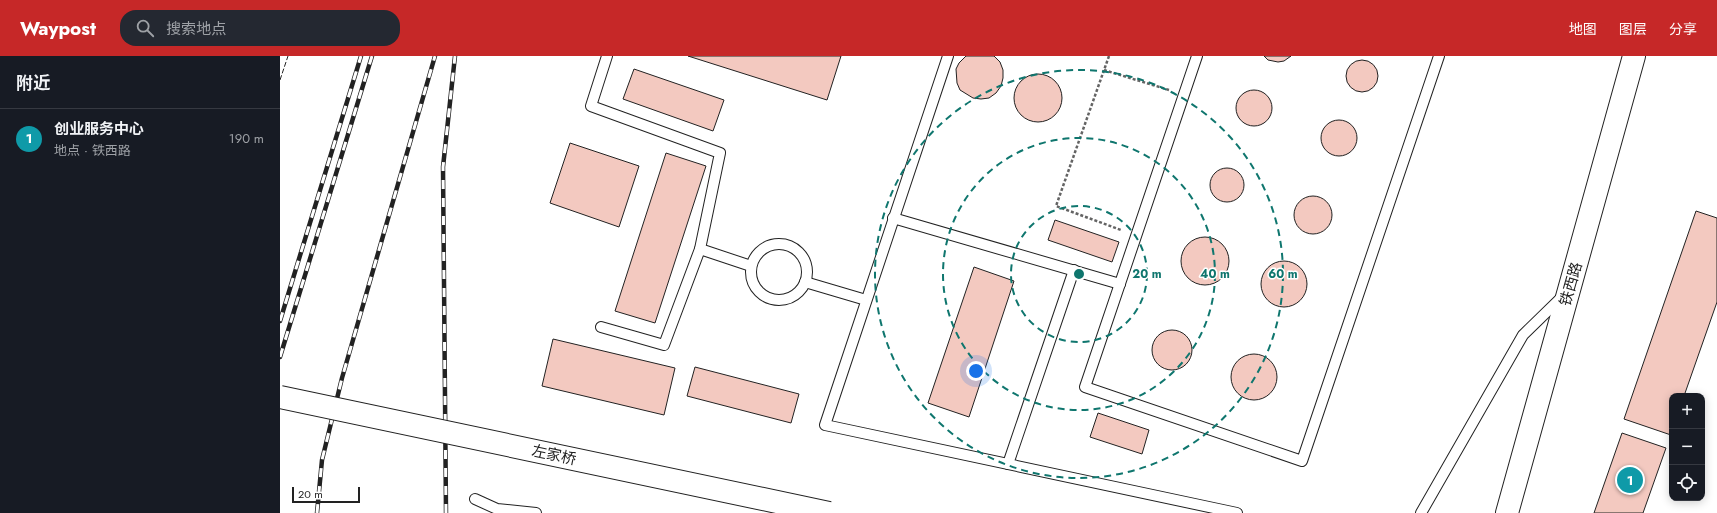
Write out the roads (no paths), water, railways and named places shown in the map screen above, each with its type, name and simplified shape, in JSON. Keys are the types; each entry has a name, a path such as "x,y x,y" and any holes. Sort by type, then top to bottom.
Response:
{"main road":[{"name":"铁西路","path":"1507,513 1634,56"},
{"name":"左家桥","path":"280,397 829,513"}],"lane":[{"path":"601,327 664,345 700,249 720,153 591,106 607,56"},
{"path":"948,56 825,425 1237,513"},
{"path":"1197,56 1085,387 1302,461 1439,56"},
{"path":"893,218 1120,284"},
{"path":"780,243 797,250 803,257 806,266 805,282 800,291 793,296 784,300 771,298 758,292 753,284 751,266 755,256 762,249 780,243"},
{"path":"700,249 751,266"},
{"path":"1008,464 1074,270"},
{"path":"805,282 866,300"},
{"path":"1421,513 1523,335 1569,291"},
{"path":"475,499 497,509 536,513"}],"railway":[{"path":"280,321 361,56"},
{"path":"280,357 372,56"},
{"path":"317,513 322,460 342,378 435,56"},
{"path":"446,513 443,167 455,56"}],"place":[{"name":"创业服务中心","path":"1630,480"}]}
